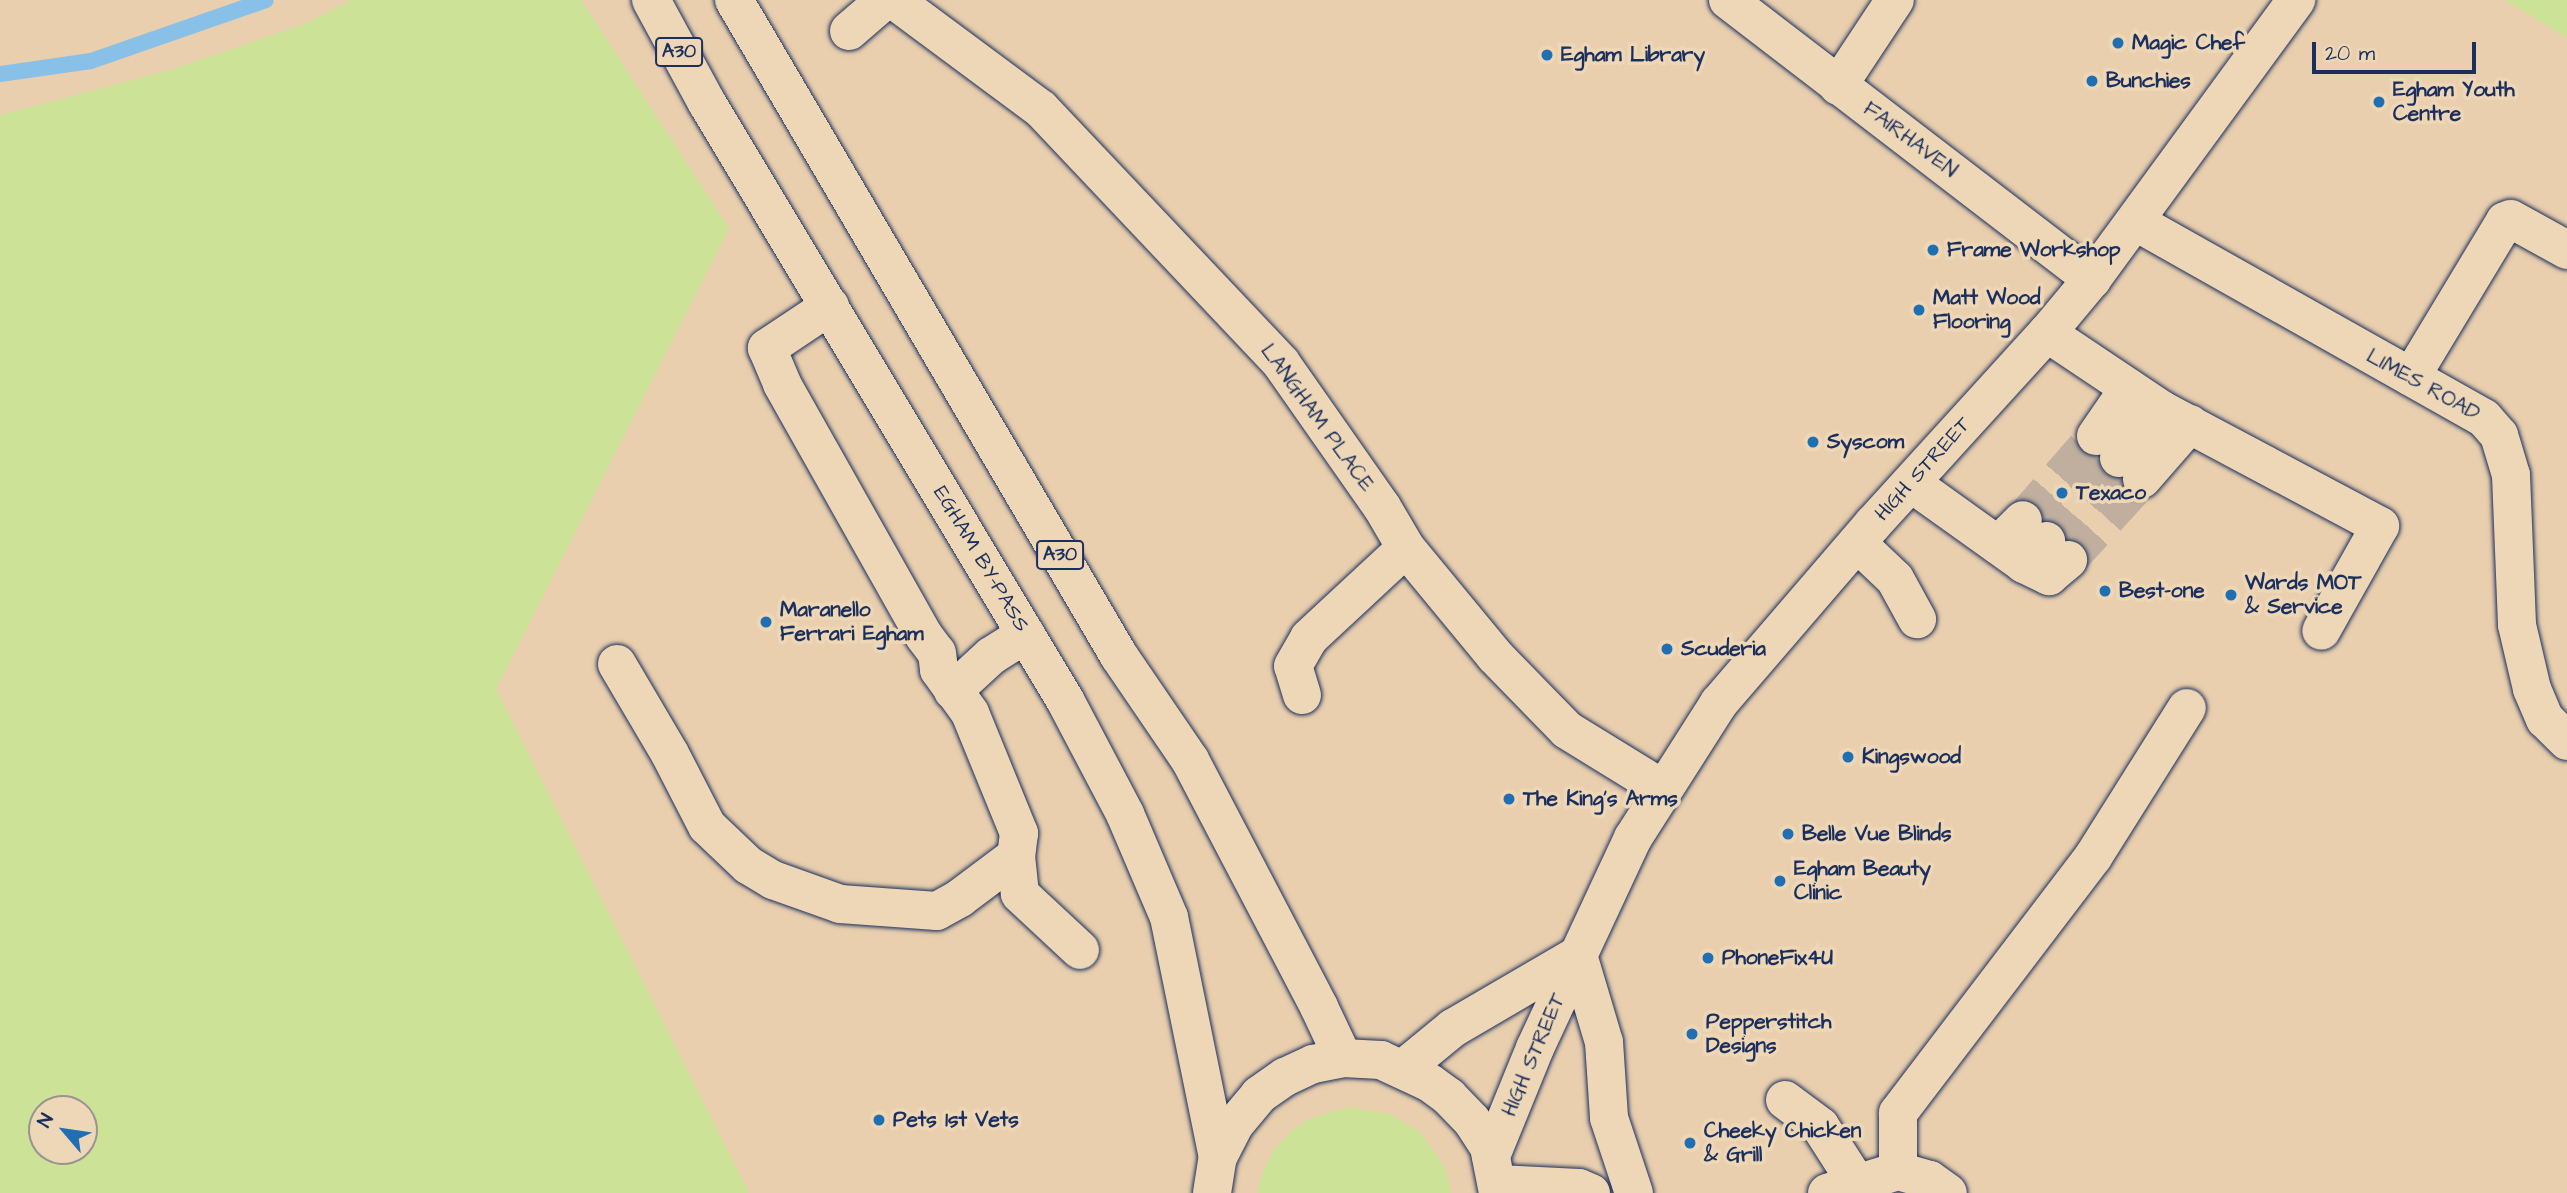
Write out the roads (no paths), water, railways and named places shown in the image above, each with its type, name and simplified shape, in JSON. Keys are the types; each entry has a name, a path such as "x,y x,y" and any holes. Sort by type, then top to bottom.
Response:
{"main road":[{"name":"EGHAM BY-PASS","path":"650,0 707,103 1071,711 1154,876 1175,941 1215,1175"},
{"name":"A30","path":"734,0 1119,656 1190,760 1320,1007 1343,1059"},
{"path":"849,31 885,0"},
{"name":"LANGHAM PLACE","path":"894,0 1041,109 1182,255 1281,363 1382,507 1406,548 1461,620 1567,730 1662,789"},
{"name":"FAIRHAVEN","path":"1728,0 2092,279"},
{"path":"1838,86 1895,0"},
{"name":"HIGH STREET","path":"1495,1177 1535,1048 1633,838 1719,703 2092,279 2296,0"},
{"path":"2411,377 2505,221 2511,219 2567,250"},
{"name":"LIMES ROAD","path":"2136,222 2484,418 2499,435 2511,475 2517,625 2532,689 2545,719 2567,741"},
{"path":"830,306 767,348 782,384 924,636 937,653 939,670 970,713 1020,833 1016,856 1020,894 1080,950"},
{"path":"2047,333 2176,417 2380,526 2321,631"},
{"path":"2129,388 2119,458 2176,417"},
{"path":"1911,483 2032,546"},
{"path":"1857,543 1895,579 1917,619"},
{"path":"1302,695 1293,667 1309,638 1406,548"},
{"path":"953,691 991,656 1026,634"},
{"path":"617,664 670,754 707,825 748,865 773,880 840,904 937,911 960,898 1016,856"},
{"path":"1898,1171 1899,1113 2093,857 2187,708"},
{"path":"1578,955 1604,1042 1609,1118 1634,1193"},
{"name":"HIGH STREET","path":"1403,1069 1453,1028 1578,955"},
{"path":"1215,1175 1235,1124 1259,1095 1285,1077 1313,1064 1343,1059 1381,1060 1403,1069 1449,1097 1472,1121 1495,1177 1578,1188 1591,1193"},
{"path":"1785,1100 1820,1126 1842,1188 1898,1171 1930,1180 1948,1193"}],"waterway":[{"path":"0,74 91,61 266,0"}],"tunnel":[{"path":"2023,520 2096,436"},
{"path":"2046,541 2119,458"},
{"path":"2068,560 2142,479"}],"place":[{"name":"Magic Chef","path":"2118,43"},
{"name":"Egham Library","path":"1547,55"},
{"name":"Bunchies","path":"2092,81"},
{"name":"Egham Youth Centre","path":"2379,102"},
{"name":"Frame Workshop","path":"1933,250"},
{"name":"Matt Wood Flooring","path":"1919,310"},
{"name":"Syscom","path":"1813,442"},
{"name":"Texaco","path":"2062,493"},
{"name":"Best-one","path":"2105,591"},
{"name":"Wards MOT & Service","path":"2231,595"},
{"name":"Maranello Ferrari Egham","path":"766,622"},
{"name":"Scuderia","path":"1667,649"},
{"name":"Kingswood","path":"1848,757"},
{"name":"The King's Arms","path":"1509,799"},
{"name":"Belle Vue Blinds","path":"1788,834"},
{"name":"Egham Beauty Clinic","path":"1780,881"},
{"name":"PhoneFix4U","path":"1708,958"},
{"name":"Pepperstitch Designs","path":"1692,1034"},
{"name":"Pets 1st Vets","path":"879,1120"},
{"name":"Cheeky Chicken & Grill","path":"1690,1143"}]}
